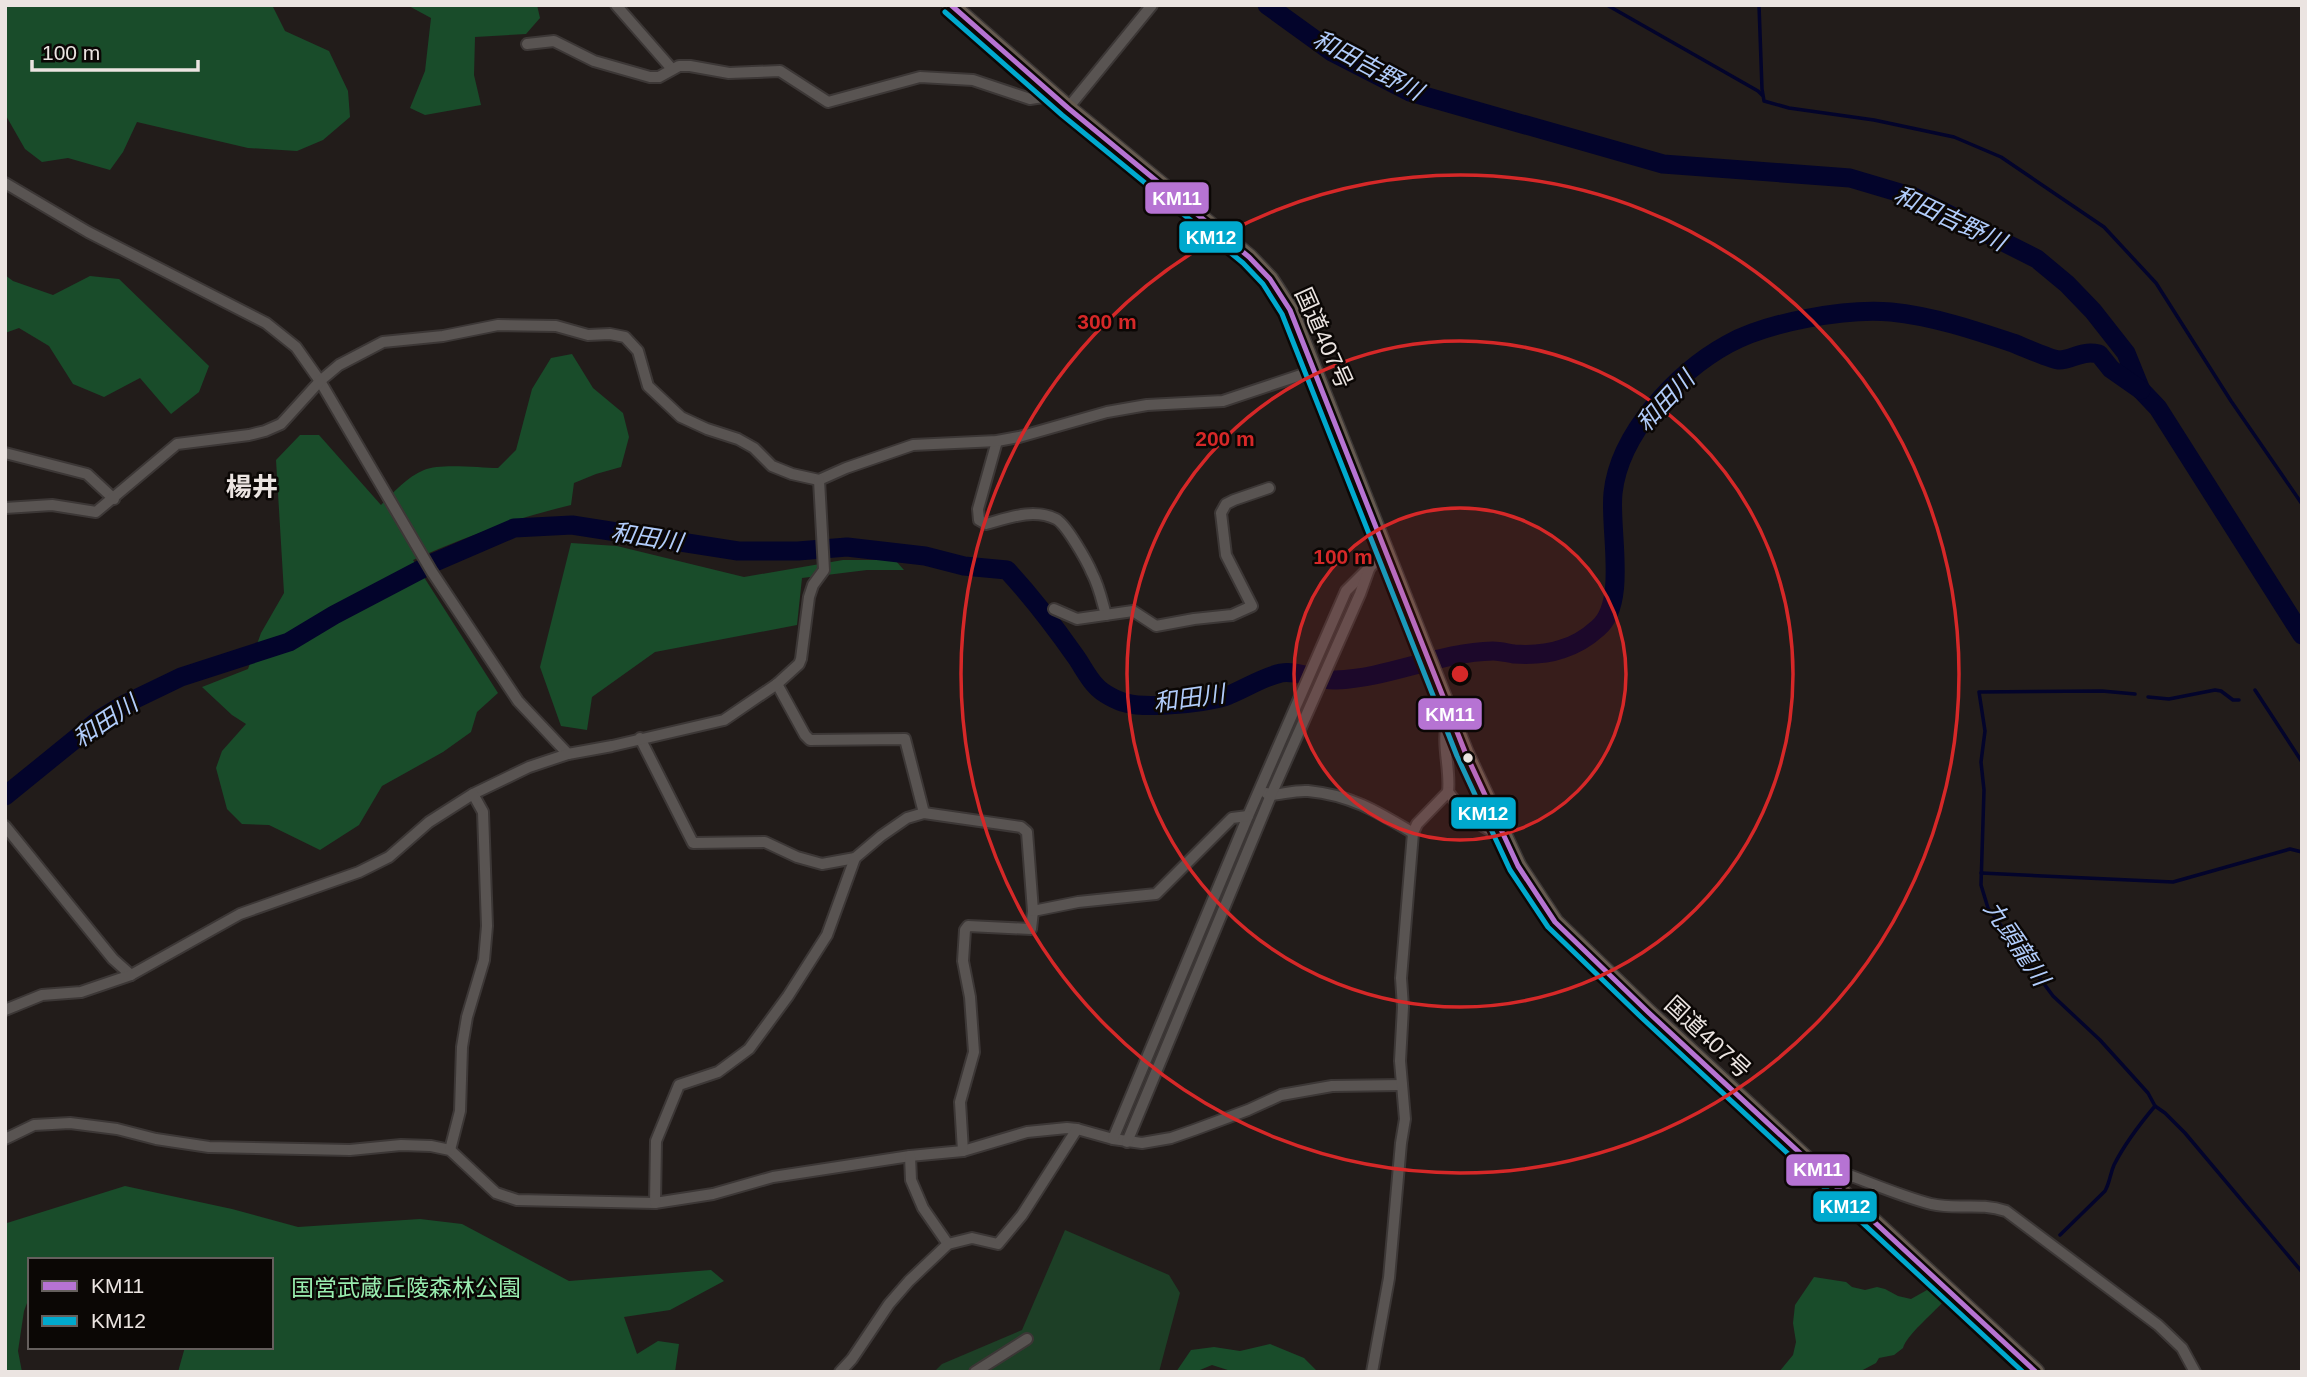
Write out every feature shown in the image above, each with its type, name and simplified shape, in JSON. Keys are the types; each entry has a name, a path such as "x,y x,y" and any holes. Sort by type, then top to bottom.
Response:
{"highway":[{"name":"国道407号","path":"951,5 1068,108 1240,249 1270,279 1290,310 1316,370 1433,673 1503,835 1518,866 1555,922 1648,1012 2036,1372"}],"street":[{"path":"616,5 672,69"},
{"path":"1068,108 1152,5"},
{"path":"527,44 554,41 594,61 650,77 659,76 679,66 729,73 780,71 828,102 920,77 973,80 1030,99 1043,97 1050,91"},
{"path":"5,183 88,232 266,323 296,347 320,381 432,572 518,701 568,754"},
{"path":"5,508 52,505 96,512 177,444 249,435 281,424 320,381 339,365 383,342 443,336 498,325 556,326 588,335 610,334 625,337 638,351 648,386 681,417 738,439 754,448 772,466 819,480 913,445 997,441 1107,412 1147,405 1223,401 1316,370"},
{"path":"997,441 978,509 979,520 986,524 1018,515 1037,514 1058,519 1093,574 1106,615"},
{"path":"5,453 87,474 114,499"},
{"path":"5,1010 42,995 81,992 131,975 240,914 359,872 389,857 429,822 472,794 529,767 568,754 723,719 777,684 799,664 809,597 813,585 824,570 819,480"},
{"path":"1054,609 1077,619 1133,611 1156,626 1232,615 1252,606 1226,555 1221,513 1226,504 1269,488"},
{"path":"1127,1142 1346,591 1385,552"},
{"path":"777,684 810,740 905,738 924,813"},
{"path":"1372,1372 1389,1278 1405,1119 1400,1061 1403,1007 1401,978 1413,833 1417,824 1448,792 1450,777 1444,727 1450,715"},
{"path":"639,738 693,843 765,842 797,857 822,864 855,858 907,818 924,813 1021,827 1027,832 1033,911 1031,929 968,926 965,930 963,961 970,997 974,1052 960,1102 963,1151"},
{"path":"1113,1139 1248,816 1265,793 1306,790 1343,798 1369,806 1413,833"},
{"path":"1448,792 1455,802 1488,831 1503,835"},
{"path":"450,1150 460,1111 462,1047 467,1017 484,960 487,926 483,812 472,794"},
{"path":"1033,911 1078,902 1156,894 1231,818 1248,816"},
{"path":"5,826 113,959 131,975"},
{"path":"655,1203 656,1141 679,1085 718,1072 748,1049 789,996 827,935 855,858"},
{"path":"5,1139 34,1125 69,1123 117,1129 156,1139 209,1147 350,1150 401,1145 431,1146 450,1150 496,1193 517,1200 655,1203 713,1194 773,1177 910,1156 963,1151 1027,1132 1077,1129 1113,1139 1142,1143 1171,1138 1281,1095 1332,1086 1402,1085"},
{"path":"840,1372 852,1359 889,1304 948,1244 972,1238 998,1244 1022,1215 1077,1129"},
{"path":"910,1156 911,1180 923,1208 948,1244"},
{"path":"1821,1172 1828,1169 1838,1171 1929,1203 1958,1208 1979,1205 2006,1211 2158,1325 2182,1348 2195,1372"},
{"path":"975,1372 1027,1339"}],"green space":[{"path":"5,5 272,5 285,31 329,51 348,91 350,117 323,140 297,151 248,148 137,122 123,152 110,170 68,158 42,162 25,149 5,114"},
{"path":"407,5 537,5 540,18 526,34 475,37 474,75 481,105 425,115 410,108 425,71 431,18"},
{"path":"5,275 13,281 53,295 90,276 119,279 209,366 199,392 171,414 140,378 104,397 73,384 49,346 19,328 5,333"},
{"path":"572,354 593,388 623,413 629,437 621,467 574,483 571,505 491,529 413,560 498,693 477,712 471,732 443,752 382,786 359,825 320,850 269,825 242,824 227,809 216,768 222,751 246,724 232,715 202,687 248,669 261,633 284,593 276,460 300,435 319,435 381,505 406,481 424,470 450,466 498,468 516,450 532,389 551,358"},
{"path":"571,543 617,546 744,577 843,560 895,560 904,570 867,570 802,578 797,625 655,652 592,697 587,730 561,726 540,667"},
{"name":"国営武蔵丘陵森林公園","path":"125,1186 232,1209 298,1227 420,1219 462,1224 569,1281 711,1270 724,1281 670,1310 624,1317 637,1354 658,1341 679,1344 675,1372 178,1372 184,1349 273,1349 273,1258 28,1258 28,1300 18,1351 22,1372 5,1372 5,1220 7,1223"},
{"path":"1065,1230 1169,1275 1180,1293 1159,1372 934,1372 942,1364 1022,1330"},
{"path":"1814,1277 1846,1282 1852,1287 1865,1290 1877,1287 1911,1299 1927,1290 1943,1302 1914,1331 1903,1348 1894,1355 1879,1358 1876,1363 1859,1372 1779,1372 1793,1355 1796,1342 1793,1323 1795,1305"},
{"path":"1270,1344 1304,1358 1318,1372 1234,1372 1212,1365 1195,1372 1176,1372 1191,1350 1214,1347 1240,1351"}],"waterway":[{"name":"和田吉野川","path":"1267,5 1332,52 1410,92 1663,164 1850,178 1914,197 2037,259 2093,311 2126,353 2141,390 2158,408 2302,635"},
{"path":"1607,5 1762,95"},
{"name":"和田吉野川","path":"1759,5 1764,101 1789,108 1874,120 1954,137 2001,157 2104,227 2156,283 2231,401 2302,504"},
{"name":"和田川","path":"5,796 100,719 125,704 181,677 289,642 435,562 514,528 572,525 738,551 798,551 847,547 925,556 964,566 1007,570 1043,612 1090,680 1102,691 1118,700 1136,705 1178,704 1229,695 1281,673 1329,680 1356,678 1473,652 1520,654 1557,651 1582,640 1598,628 1607,616 1612,601 1615,584 1613,493 1626,449 1654,407 1689,371 1728,344 1764,329 1808,318 1852,312 1906,314 1968,329 2059,360 2087,353 2099,354 2111,369 2141,390"},
{"name":"九頭龍川","path":"2148,697 2169,699 2215,690 2233,700 2239,700"},
{"name":"九頭龍川","path":"2255,690 2302,762"},
{"name":"九頭龍川","path":"2060,1235 2105,1191 2123,1149 2155,1106 2148,1093 2100,1040 2053,996 1988,908 1981,885 1984,790 1981,762 1985,731 1979,692 2102,691 2135,694"},
{"path":"1981,873 2173,882 2290,849 2302,852"},
{"path":"2155,1106 2185,1133 2302,1272"}],"transit line":[{"name":"KM11","path":"951,5 1068,108 1249,257 1270,279 1290,310 1465,752 1518,866 1555,922 1648,1012 2036,1372"},
{"name":"KM12","path":"945,12 1062,115 1243,263 1263,284 1282,314 1457,756 1510,870 1548,927 1642,1018 2023,1372"}],"district":[{"name":"楊井","path":"252,487"}]}
